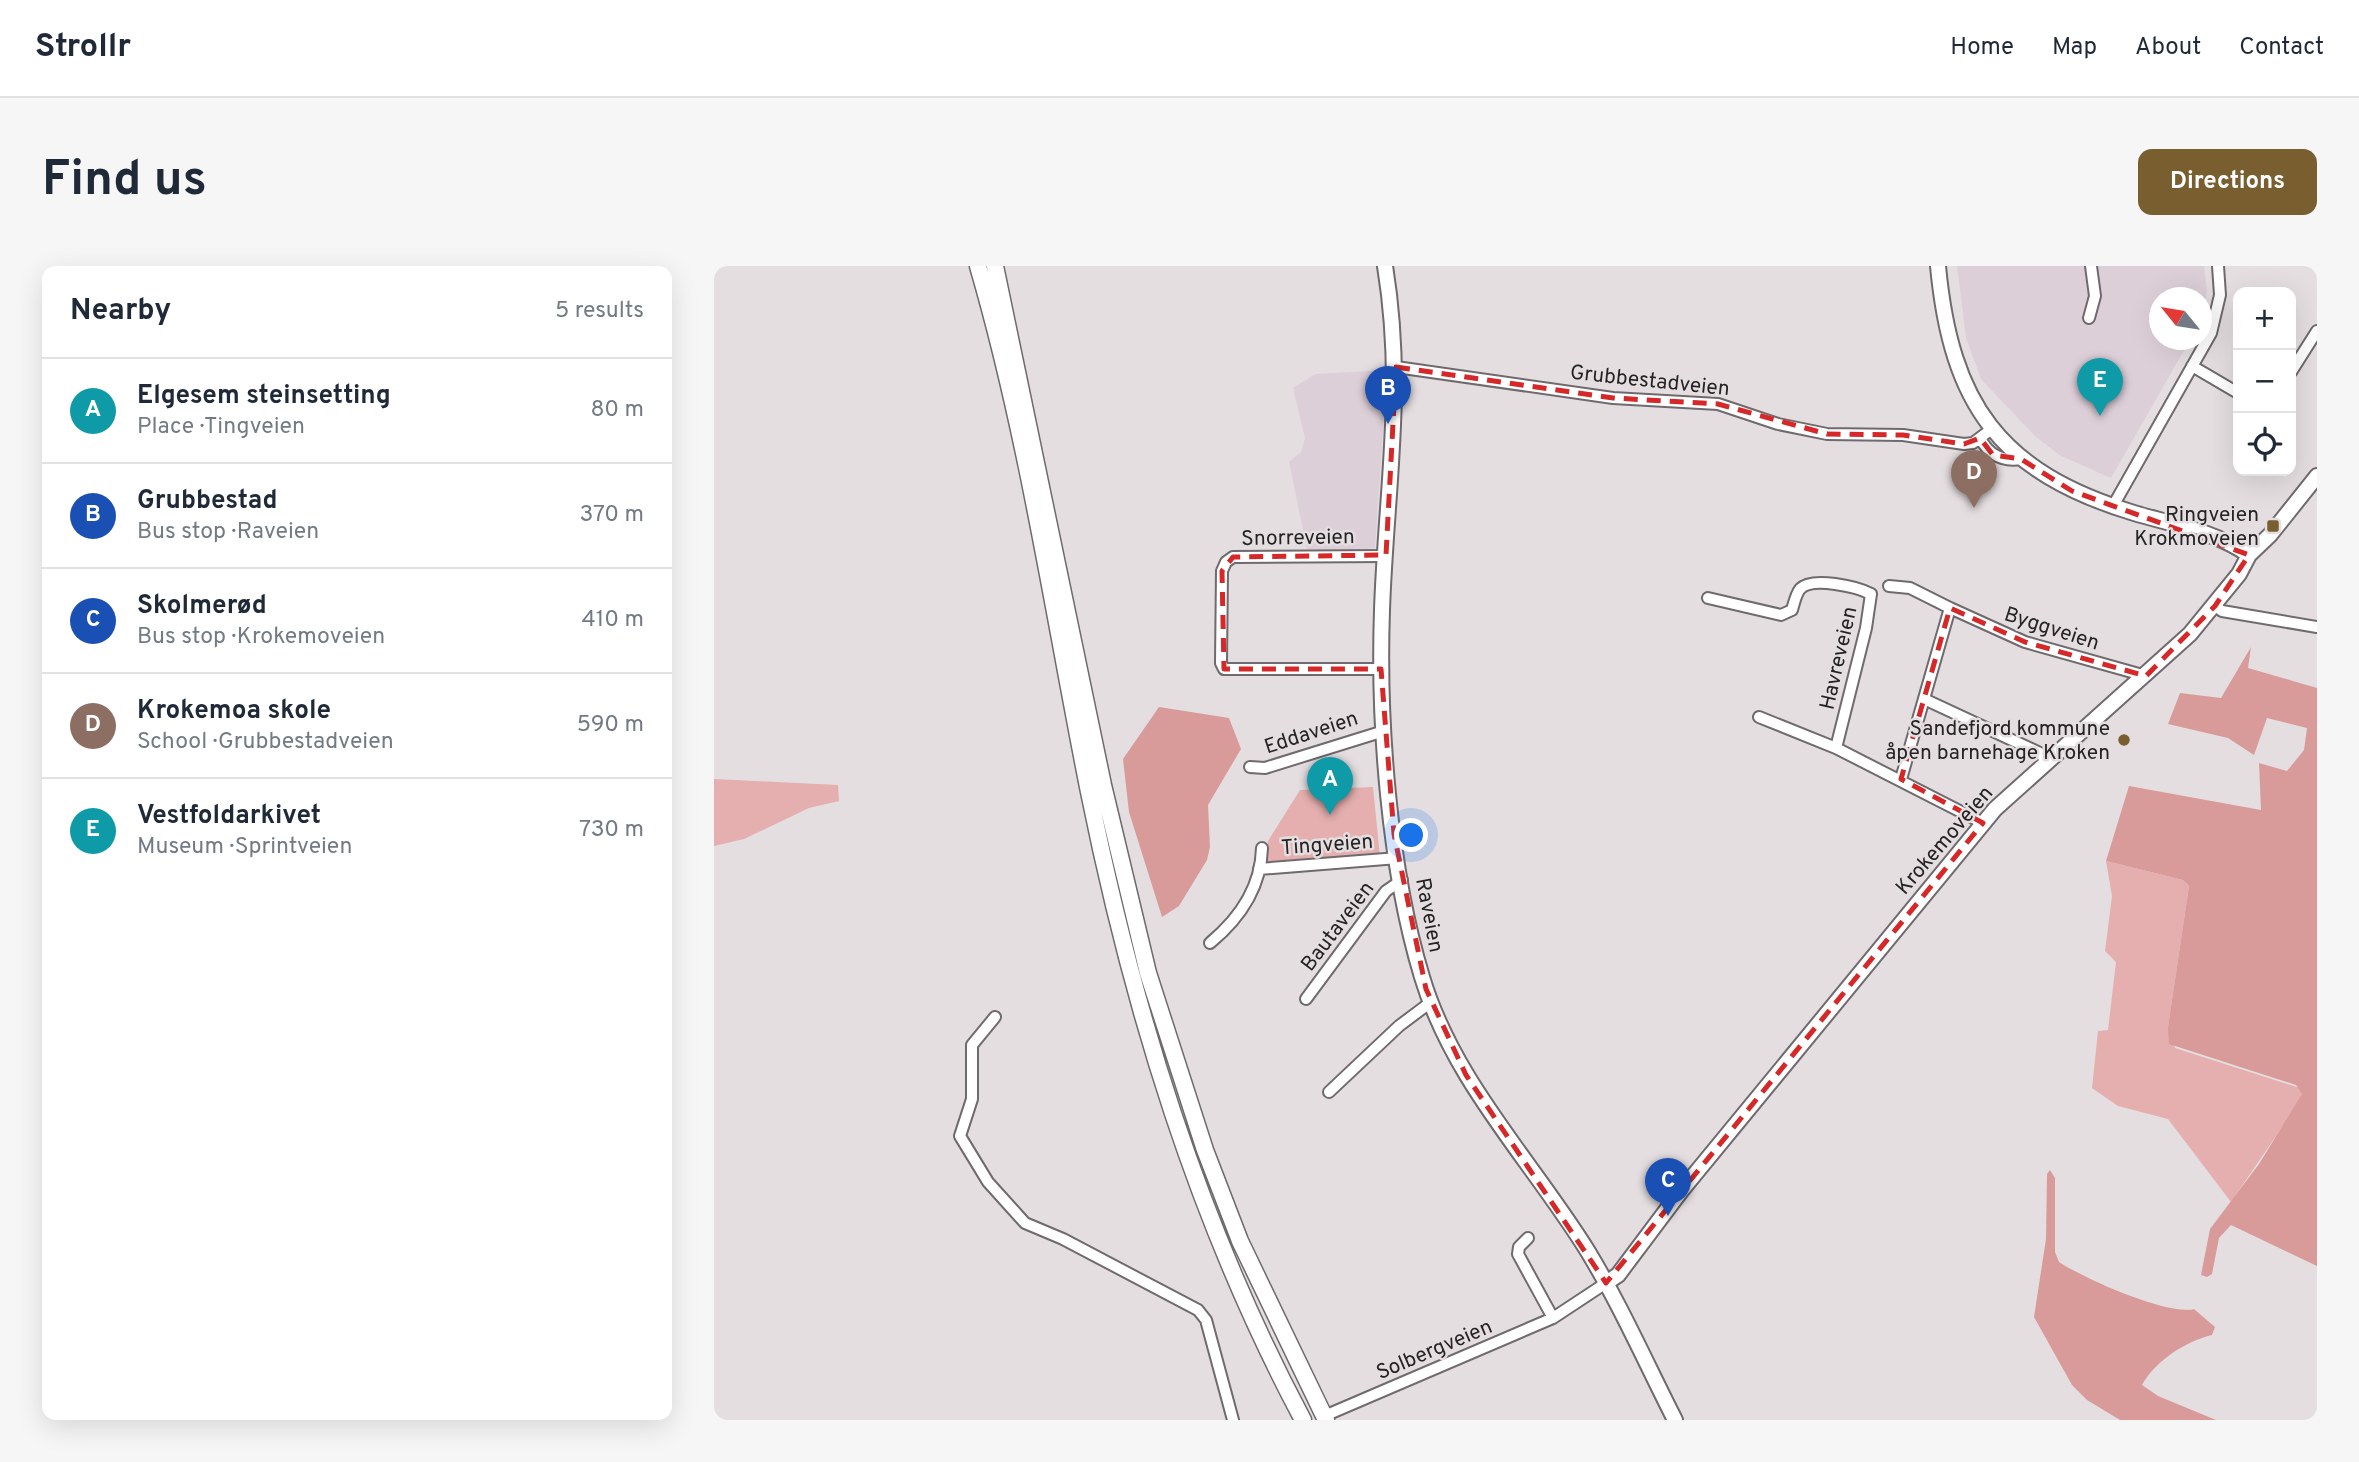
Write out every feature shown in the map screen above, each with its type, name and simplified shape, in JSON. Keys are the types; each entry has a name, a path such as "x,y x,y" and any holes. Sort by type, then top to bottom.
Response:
{"highway":[{"path":"978,266 1017,424 1090,795 1141,1014 1201,1196 1271,1359 1303,1420"},
{"path":"995,266 1103,785 1148,973 1205,1150 1240,1241 1328,1417"}],"main road":[{"name":"Raveien","path":"1385,266 1396,367 1381,669 1384,731 1398,858 1414,945 1431,1002 1466,1075 1575,1232 1606,1283 1675,1420"},
{"path":"1938,266 1945,322 1953,356 1970,396 1993,429 2021,459 2072,491 2216,539 2249,555"},
{"name":"Krokemoveien","path":"1606,1283 1608,1276 1628,1258 1983,823 2046,761 2146,676 2215,606 2239,574 2249,555 2270,535 2317,476"}],"street":[{"path":"2089,318 2095,296 2091,266"},
{"path":"2112,506 2192,366 2217,314 2220,295 2218,266"},
{"path":"2296,364 2317,331"},
{"path":"2192,366 2233,390"},
{"name":"Grubbestadveien","path":"1396,367 1613,398 1718,404 1778,424 1827,434 1903,435 1964,444 1993,429"},
{"path":"1980,438 1993,455 2005,460 2021,459"},
{"name":"Snorreveien","path":"1381,669 1224,669 1221,663 1222,571 1233,556 1385,556"},
{"name":"Havreveien","path":"1707,598 1781,615 1792,610 1799,590 1811,583 1857,587 1871,594 1866,628 1836,748"},
{"name":"Byggveien","path":"1889,586 1910,588 2025,642 2146,676"},
{"path":"2215,606 2222,611 2316,625"},
{"path":"1901,779 1950,608"},
{"path":"1924,699 2040,753 2046,761"},
{"path":"1759,717 1836,748 1983,823"},
{"name":"Eddaveien","path":"1250,767 1265,768 1384,731"},
{"name":"Tingveien","path":"1210,943 1244,906 1259,869 1262,848"},
{"name":"Tingveien","path":"1259,869 1398,858"},
{"name":"Bautaveien","path":"1306,999 1386,891 1402,880"},
{"path":"1329,1092 1399,1026 1431,1002"},
{"path":"995,1017 971,1049 972,1099 960,1136 975,1164 1004,1203 1025,1223 1063,1238 1198,1310 1206,1320 1233,1420"},
{"path":"1528,1238 1519,1247 1518,1254 1553,1318"},
{"name":"Solbergveien","path":"1328,1417 1553,1318 1606,1283"}],"highlighted area":[{"path":"1396,367 1613,398 1718,404 1827,434 1903,435 1964,444 1980,438 1993,455 2021,459 2072,491 2249,555 2215,606 2146,676 2025,642 1950,608 1901,779 1983,823 1606,1283 1466,1075 1426,989 1394,834 1381,669 1224,669 1222,571 1233,557 1386,555"}],"shaded area":[{"path":"1957,266 2204,266 2207,287 2149,287 2149,350 2184,350 2111,478 2059,455 2035,436 1981,379 1966,338"},
{"path":"1387,370 1375,548 1341,552 1307,549 1289,462 1301,452 1305,438 1293,388 1315,374"},
{"path":"2251,647 2248,668 2317,688 2317,1266 2231,1225 2219,1238 2212,1274 2207,1277 2201,1275 2210,1229 2259,1164 2302,1094 2296,1085 2169,1044 2168,1027 2189,886 2183,880 2106,861 2129,786 2261,810 2259,763 2287,771 2304,750 2307,728 2267,718 2254,755 2228,738 2168,724 2180,693 2221,698"},
{"path":"1159,707 1229,718 1241,749 1208,805 1210,847 1207,860 1179,906 1162,917 1129,812 1123,759"},
{"path":"714,779 838,785 839,801 809,808 744,839 714,846"},
{"path":"1373,787 1380,857 1267,863 1268,841 1300,790"},
{"path":"2106,861 2183,880 2189,886 2168,1027 2175,1048 2300,1088 2302,1094 2299,1102 2231,1202 2168,1119 2118,1106 2092,1088 2098,1031 2108,1030 2116,962 2105,951 2112,896"},
{"path":"2050,1170 2055,1178 2055,1252 2059,1262 2105,1286 2146,1301 2182,1310 2194,1309 2215,1327 2212,1335 2182,1347 2163,1360 2142,1385 2158,1396 2216,1420 2120,1420 2087,1400 2072,1385 2034,1317 2046,1239 2047,1174"}],"place":[{"name":"Vestfoldarkivet","path":"2100,416"},
{"name":"Grubbestad","path":"1388,424"},
{"name":"Krokemoa skole","path":"1974,508"},
{"name":"Ringveien Krokmoveien","path":"2273,526"},
{"name":"Sandefjord kommune åpen barnehage Kroken","path":"2124,740"},
{"name":"Elgesem steinsetting","path":"1330,815"},
{"name":"Skolmerød","path":"1668,1216"}]}
